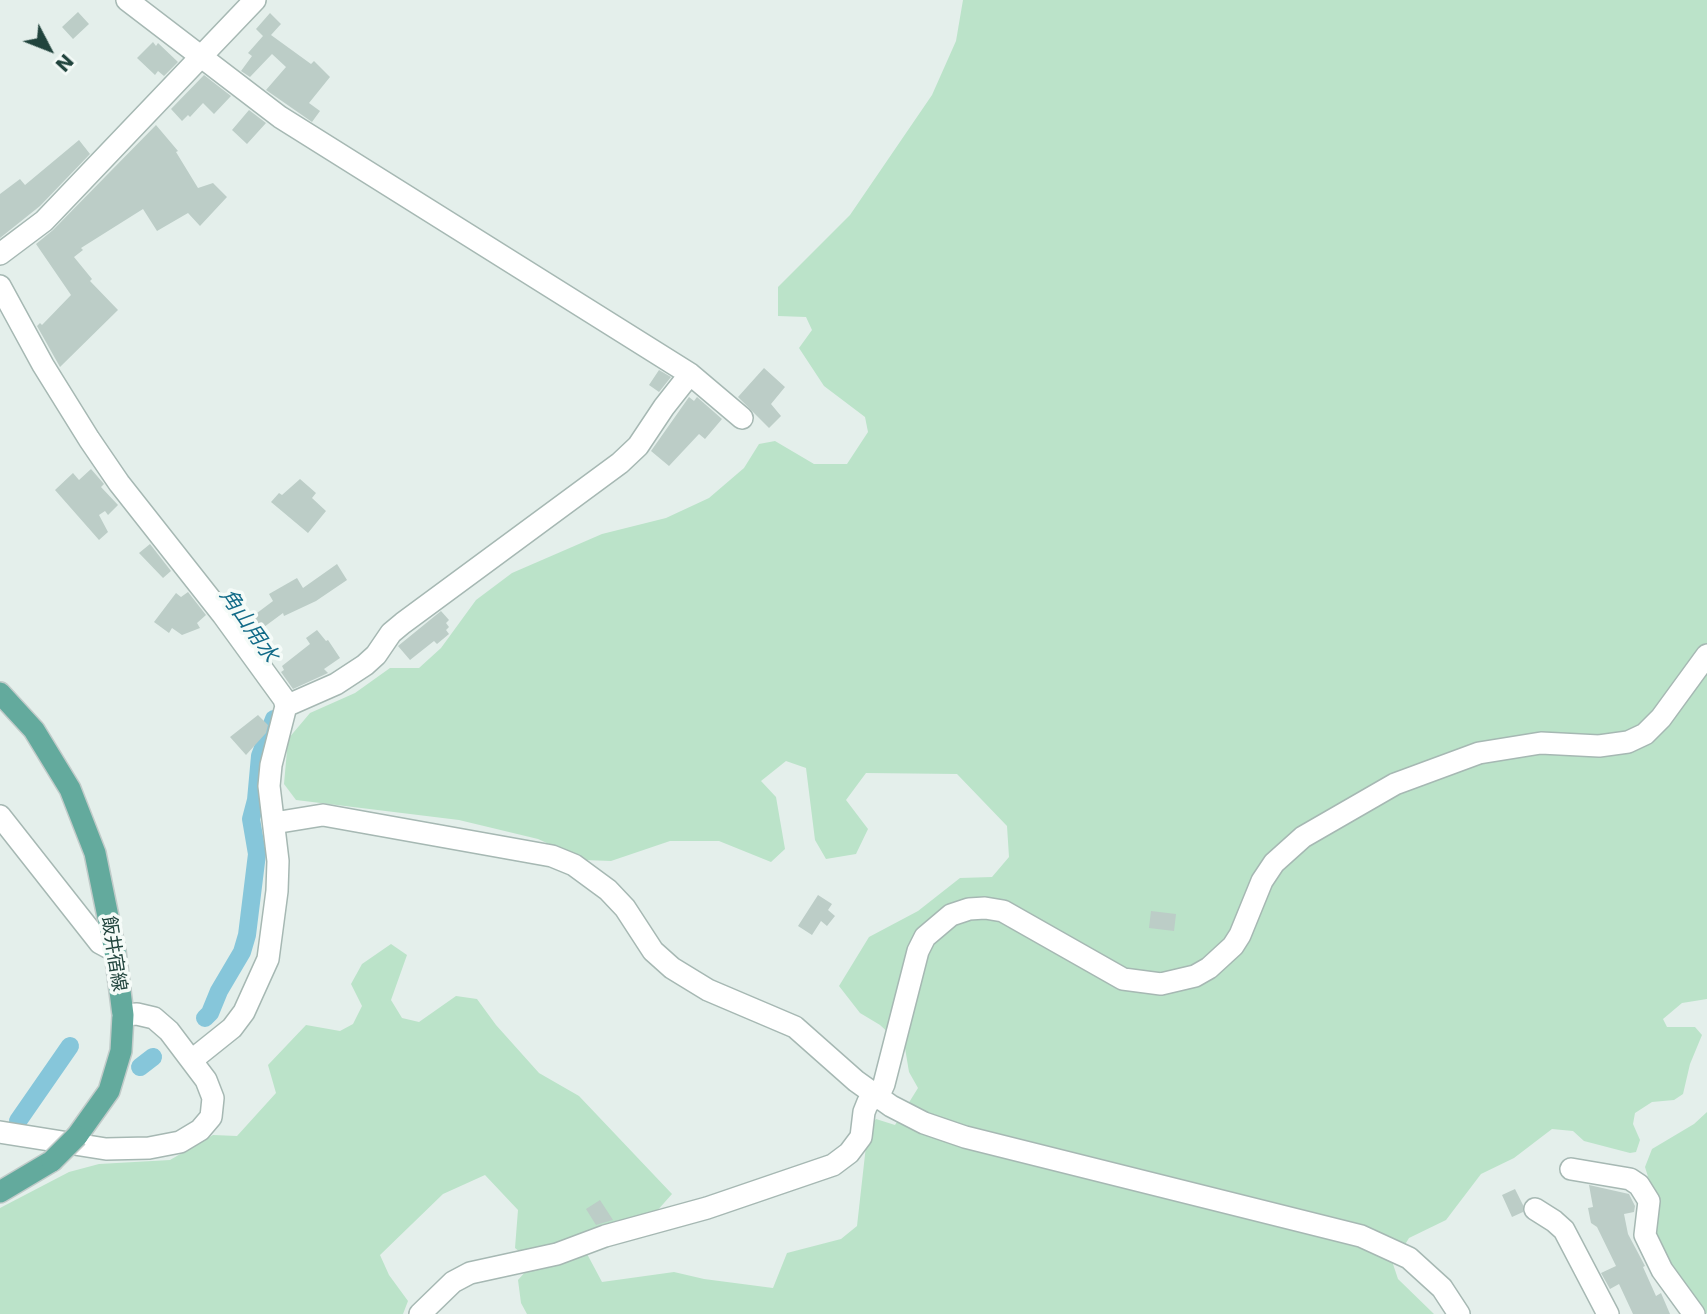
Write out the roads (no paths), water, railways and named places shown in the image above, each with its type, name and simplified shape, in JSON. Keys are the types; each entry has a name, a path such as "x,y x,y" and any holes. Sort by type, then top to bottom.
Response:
{"main road":[{"name":"飯井宿線","path":"0,693 34,730 71,789 95,853 115,951 123,1015 121,1051 108,1091 77,1136 52,1161 0,1192"}],"street":[{"path":"127,0 281,117 690,374 742,418"},
{"path":"0,254 44,220 255,0"},
{"path":"0,286 43,365 89,439 119,483 223,615 284,699 286,706 271,765 269,786 278,861 268,959 244,1012 232,1028 192,1060"},
{"path":"286,706 336,684 365,665 376,655 391,633 403,623 620,463 638,446 690,374"},
{"path":"420,1314 453,1282 470,1273 557,1254 605,1236 707,1208 833,1165 849,1153 861,1137 868,1102 878,1097 884,1084 918,951 925,937 951,915 969,909 1003,911 1123,979 1161,985 1195,976 1216,963 1233,946 1262,880 1274,863 1303,837 1395,784 1479,753 1541,743 1598,746 1628,741 1645,734 1661,718 1707,655"},
{"path":"274,823 323,815 552,856 574,865 608,890 625,908 653,951 672,968 708,990 795,1027 856,1081 891,1107 923,1123 965,1137 1362,1236 1409,1258 1442,1287 1459,1314"},
{"path":"0,816 100,943 115,951"},
{"path":"0,1132 106,1149 149,1148 180,1142 200,1130 211,1116 213,1098 206,1080 169,1031 154,1018 138,1014 123,1015"},
{"path":"1571,1169 1630,1178 1639,1185 1649,1201 1645,1235 1662,1270 1694,1314"},
{"path":"1535,1209 1564,1230 1608,1314"}],"waterway":[{"name":"角山用水","path":"205,1018 242,952 247,935 257,854 251,819 256,800 260,756 274,719"},
{"name":"角山用水","path":"18,1121 70,1046"},
{"name":"角山用水","path":"140,1067 153,1057"}]}
